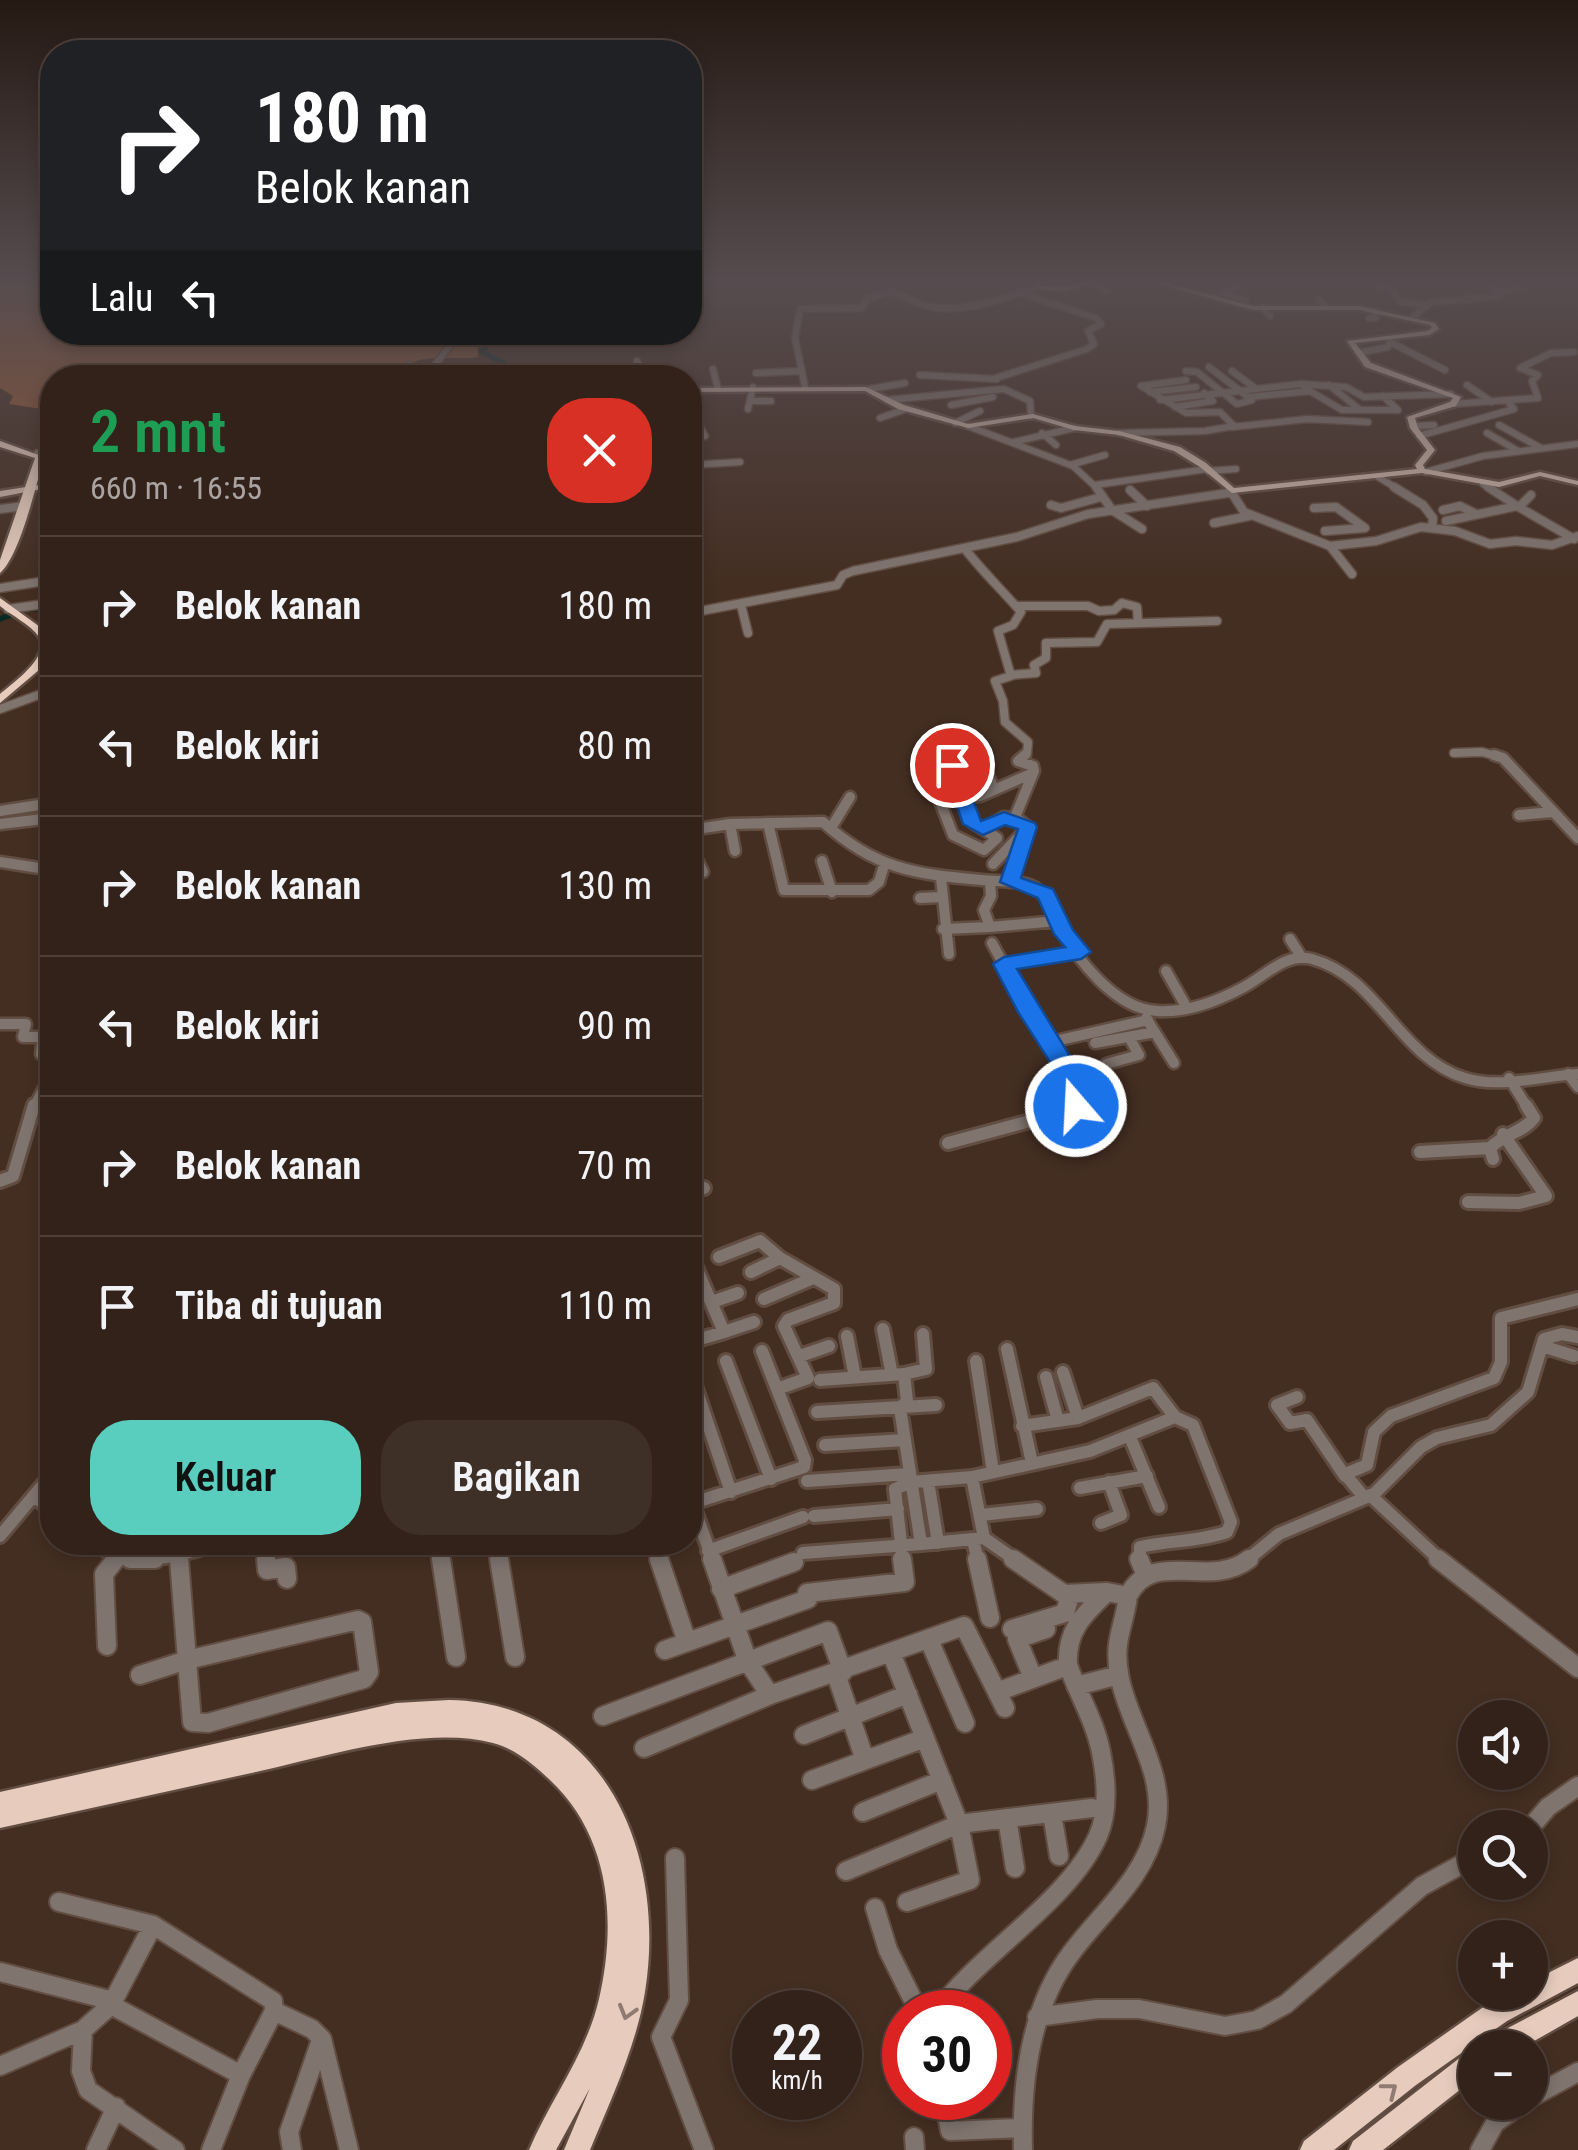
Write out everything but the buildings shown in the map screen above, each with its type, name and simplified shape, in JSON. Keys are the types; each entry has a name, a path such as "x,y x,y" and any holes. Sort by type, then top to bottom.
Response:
{"highway":[{"path":"0,444 38,457 32,488 0,570"},
{"path":"3,609 40,637"},
{"path":"0,700 40,661"},
{"path":"2,1805 396,1714 472,1712 504,1717 546,1737 569,1754 610,1810 636,1885 639,1924 633,1992 614,2061 577,2150"},
{"path":"2,1805 75,1799 394,1731 450,1727 495,1732 530,1750 580,1794 610,1856 622,1935 612,1999 600,2037 542,2150"},
{"path":"0,1826 75,1799"},
{"path":"1314,2150 1407,2076 1498,2012 1578,1970"},
{"path":"1529,2030 1578,2003"},
{"path":"1362,2150 1458,2075"}],"main road":[{"path":"1418,382 1452,394 1458,400 1413,416 1413,426 1431,451 1420,465 1424,472"},
{"path":"702,391 753,387 870,389 906,409 968,426 1031,416 1074,428 1119,432 1176,448 1208,470 1229,492 1424,472 1482,484 1510,485 1540,474 1578,483"},
{"path":"0,494 40,487"}],"street":[{"path":"717,382 718,388"},
{"path":"804,382 806,390"},
{"path":"1005,382 1009,390"},
{"path":"1155,382 1141,386 1186,413 1220,412 1234,423 1232,427"},
{"path":"1174,407 1214,401 1191,382"},
{"path":"1209,382 1237,404 1254,402 1228,382"},
{"path":"1247,382 1255,388"},
{"path":"1453,404 1509,403 1540,396 1533,382"},
{"path":"870,389 905,383"},
{"path":"1301,384 1342,410 1398,410 1383,396"},
{"path":"1160,400 1255,388 1329,385 1349,388 1378,410"},
{"path":"1329,385 1359,409"},
{"path":"1467,386 1493,404"},
{"path":"748,410 753,387"},
{"path":"1150,392 1196,387"},
{"path":"951,405 1009,390"},
{"path":"887,400 939,392 1009,390 1030,401 1031,416"},
{"path":"1248,397 1310,391"},
{"path":"1364,396 1452,394"},
{"path":"752,401 771,401"},
{"path":"1419,436 1514,409 1509,403"},
{"path":"1453,404 1468,416"},
{"path":"880,418 906,409"},
{"path":"955,423 980,411"},
{"path":"1119,432 1141,428 1158,433 1307,419 1368,422"},
{"path":"1413,426 1434,425"},
{"path":"1499,425 1541,448"},
{"path":"968,426 1070,465 1095,485 1112,510 1142,529"},
{"path":"1014,442 1074,428"},
{"path":"1042,433 1056,445"},
{"path":"1487,433 1518,451"},
{"path":"1559,436 1576,444"},
{"path":"1424,472 1467,459 1576,444"},
{"path":"1070,465 1105,455"},
{"path":"702,464 740,462"},
{"path":"1095,485 1236,469"},
{"path":"1378,478 1423,505 1434,520 1432,528"},
{"path":"1482,484 1576,538"},
{"path":"1130,490 1147,506"},
{"path":"702,611 807,593 838,585 843,575 853,571 1054,528 1088,514 1229,492 1242,511 1327,545 1352,574"},
{"path":"1446,522 1518,507 1531,495"},
{"path":"1051,506 1060,508 1101,498"},
{"path":"0,510 25,506"},
{"path":"1443,510 1460,506 1476,514"},
{"path":"1314,508 1336,507 1365,528 1324,529 1327,545"},
{"path":"1214,523 1252,516"},
{"path":"1355,521 1369,519"},
{"path":"1327,545 1432,528 1458,532 1490,544 1516,541 1568,550"},
{"path":"1533,554 1576,538"},
{"path":"965,549 992,586 1016,606 1021,616 998,631 1011,675"},
{"path":"0,588 40,582"},
{"path":"3,609 40,604"},
{"path":"1016,606 1088,606 1104,611 1127,604 1137,607 1138,623"},
{"path":"741,606 748,633"},
{"path":"1010,882 1034,773 1033,766 1018,762 1027,754 1028,742 1004,722 1003,701 994,681 1036,673 1034,665 1046,658 1043,644 1050,640 1097,642 1107,624 1217,621"},
{"path":"1011,626 1018,636"},
{"path":"0,708 40,694"},
{"path":"1454,754 1482,752 1503,758 1578,838"},
{"path":"983,764 994,789"},
{"path":"928,768 953,835 986,850 998,837 972,823 952,765"},
{"path":"939,799 980,796 1021,775 1034,773"},
{"path":"831,828 850,797"},
{"path":"0,811 40,806"},
{"path":"1520,815 1553,812"},
{"path":"983,829 1004,818 1021,822"},
{"path":"0,824 40,819"},
{"path":"768,822 784,890 869,890 879,882 885,862"},
{"path":"702,828 823,822 850,848 885,862 941,878 1031,886 1046,894 1057,921 1109,992 1148,1020 1174,1064"},
{"path":"993,864 1021,822"},
{"path":"730,824 736,850"},
{"path":"822,861 832,892"},
{"path":"0,862 40,868"},
{"path":"941,878 949,954"},
{"path":"990,882 991,896 984,910 990,927"},
{"path":"920,898 941,897"},
{"path":"944,929 1057,921"},
{"path":"1290,939 1302,958"},
{"path":"948,1143 1075,1109 1072,1080 1051,1042 1028,1012 992,942"},
{"path":"1004,964 1081,952"},
{"path":"1051,1042 1215,1001 1290,959 1302,958 1354,979 1420,1052 1465,1079 1573,1074 1578,1087"},
{"path":"1166,970 1187,1008"},
{"path":"1094,1043 1128,1036 1148,1020"},
{"path":"0,1024 23,1023 23,1037 40,1036"},
{"path":"1106,1064 1140,1055 1128,1036"},
{"path":"1420,1152 1492,1153 1504,1134 1534,1118 1509,1078"},
{"path":"0,1182 13,1176 40,1091"},
{"path":"1468,1202 1489,1204 1545,1198 1504,1134"},
{"path":"719,1257 760,1241 811,1279 834,1290 834,1304 788,1320 784,1326 808,1378 777,1389"},
{"path":"751,1272 780,1258"},
{"path":"764,1299 811,1279"},
{"path":"702,1280 724,1332"},
{"path":"712,1302 738,1293"},
{"path":"1345,1476 1367,1465 1374,1432 1390,1416 1498,1374 1501,1318 1578,1299"},
{"path":"702,1338 754,1322"},
{"path":"883,1329 907,1401 900,1408"},
{"path":"820,1380 898,1375 926,1369 923,1334"},
{"path":"847,1336 855,1377"},
{"path":"1023,2150 1022,2128 1037,2017 1057,1973 1133,1876 1156,1825 1158,1796 1152,1766 1119,1675 1120,1618 1135,1582 1157,1569 1198,1574 1225,1572 1280,1534 1386,1485 1420,1446 1491,1425 1504,1417 1534,1381 1542,1346 1549,1336 1578,1337"},
{"path":"800,1356 829,1346"},
{"path":"1542,1346 1574,1356"},
{"path":"1007,1350 1032,1463"},
{"path":"702,1501 806,1464 762,1351"},
{"path":"726,1361 771,1479"},
{"path":"976,1361 993,1472"},
{"path":"1063,1372 1078,1418"},
{"path":"1046,1377 1058,1421"},
{"path":"1022,1426 1078,1418 1153,1388 1176,1418 1193,1425 1231,1522 1226,1532 1214,1538 1140,1547 1137,1555 1145,1573"},
{"path":"1297,1396 1278,1404 1290,1423 1307,1420 1313,1425 1334,1464 1366,1496 1446,1565 1578,1668"},
{"path":"817,1412 936,1405"},
{"path":"702,1406 731,1492"},
{"path":"900,1408 904,1440 938,1543"},
{"path":"807,1481 972,1477 1130,1437 1176,1418"},
{"path":"1130,1437 1159,1507"},
{"path":"825,1445 904,1440"},
{"path":"1080,1488 1147,1476"},
{"path":"972,1477 982,1515 978,1539 990,1618"},
{"path":"666,1650 807,1596 902,1584 906,1576 895,1488 916,1479"},
{"path":"916,1479 920,1544"},
{"path":"1101,1523 1122,1515 1110,1482"},
{"path":"0,1536 40,1490"},
{"path":"35,1496 40,1500"},
{"path":"982,1515 1037,1508"},
{"path":"708,1551 809,1516 898,1509"},
{"path":"702,1535 748,1660 770,1695"},
{"path":"721,1589 799,1558 978,1539 998,1545 1038,1579 1070,1595 1107,1592 1128,1596"},
{"path":"105,1555 180,1555 187,1660 190,1717 200,1724 364,1679 369,1672 360,1620 187,1660 140,1676"},
{"path":"265,1555 267,1570 286,1567 288,1579"},
{"path":"441,1555 456,1656"},
{"path":"498,1555 515,1656"},
{"path":"658,1555 687,1642"},
{"path":"107,1646 104,1574 116,1558"},
{"path":"953,1990 1074,1871 1097,1842 1104,1819 1099,1743 1066,1656 1071,1629 1107,1592"},
{"path":"1012,1629 1065,1613 1070,1595"},
{"path":"644,1748 770,1695 892,1655 964,1626 1001,1700 1033,1678 1059,1669"},
{"path":"1033,1678 1017,1639 1046,1629"},
{"path":"603,1716 828,1632 865,1760"},
{"path":"929,1640 966,1722"},
{"path":"892,1655 959,1824 970,1880 907,1902"},
{"path":"1076,1686 1119,1675"},
{"path":"804,1735 908,1694"},
{"path":"812,1780 925,1738"},
{"path":"863,1812 942,1780"},
{"path":"1545,1810 1578,1786"},
{"path":"846,1871 959,1824 1092,1808"},
{"path":"1052,1813 1058,1856"},
{"path":"1007,1818 1015,1868"},
{"path":"675,1858 679,2000 662,2036 704,2150"},
{"path":"1037,2017 1096,2009 1139,2009 1226,2026 1257,2020 1286,2004 1422,1886 1458,1867"},
{"path":"59,1902 152,1925 273,2001 274,2011 241,2075 211,2150"},
{"path":"875,1908 888,1950 908,1990"},
{"path":"0,2066 82,2030 112,2003 152,1925"},
{"path":"0,1972 112,2003 241,2075"},
{"path":"274,2011 312,2028 322,2039 349,2150"},
{"path":"82,2030 82,2080 88,2090 175,2150"},
{"path":"292,2150 289,2132 322,2039"},
{"path":"1548,2088 1578,2072"},
{"path":"96,2150 116,2107"},
{"path":"948,2120 950,2131 1022,2128"},
{"path":"1480,2150 1500,2120"}],"shaded area":[{"path":"0,382 40,382 40,409 9,404 13,396 0,388"}],"waterway":[{"path":"0,619 25,609 40,608"}],"route":[{"path":"952,765 973,824 983,829 1004,818 1028,827 1010,882 1046,894 1064,934 1081,952 1004,964 1028,1012 1065,1066 1072,1080 1076,1106"}]}
